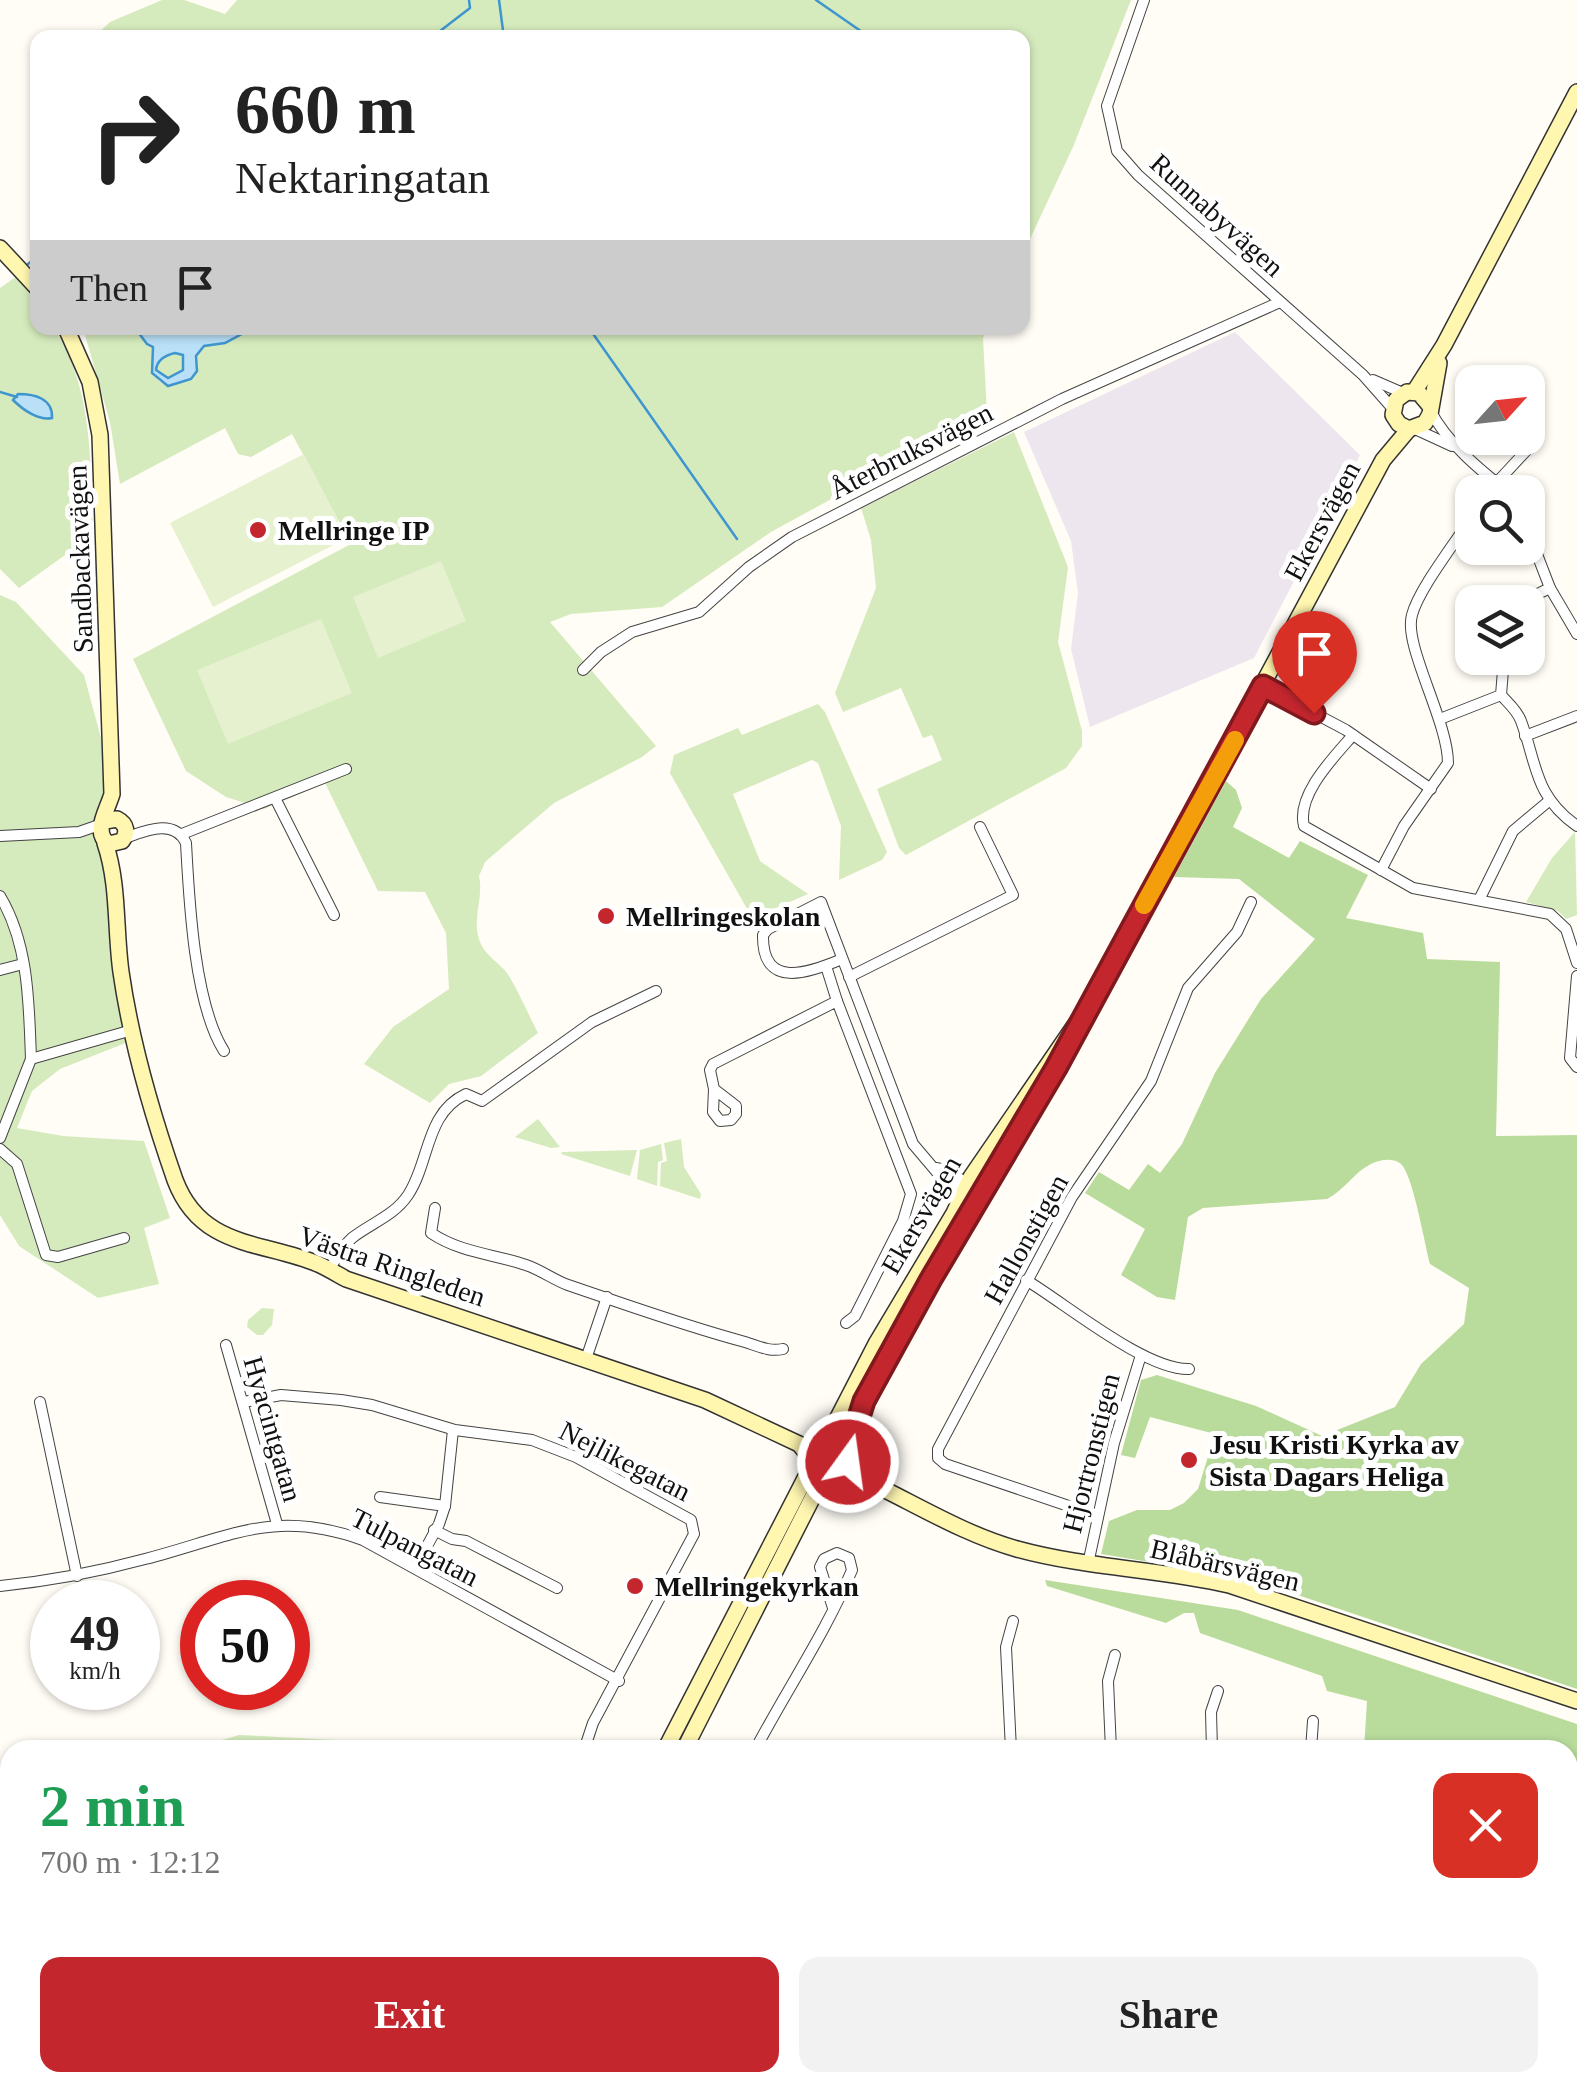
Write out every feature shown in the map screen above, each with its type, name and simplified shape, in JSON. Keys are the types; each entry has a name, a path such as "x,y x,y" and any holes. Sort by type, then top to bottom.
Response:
{"main road":[{"path":"1444,346 1425,424 1412,429 1399,424 1393,412 1444,346 1577,92"},
{"path":"0,248 30,280"},
{"name":"Sandbackavägen","path":"69,335 90,382 102,446 113,832"},
{"path":"1408,393 1424,396 1430,408"},
{"name":"Ekersvägen","path":"1384,460 1393,412"},
{"name":"Ekersvägen","path":"824,1438 942,1236 1099,990 1384,460 1412,429"},
{"path":"113,832 119,954 132,1030"},
{"name":"Västra Ringleden","path":"132,1030 179,1190 194,1214 228,1236 318,1264 346,1279 724,1408 800,1444 819,1469"},
{"name":"Ekersvägen","path":"848,1457 864,1401 973,1192"},
{"name":"Västra Ringleden","path":"772,1429 824,1438"},
{"path":"689,1740 819,1469 811,1447 824,1438 838,1440 848,1457 844,1471 819,1469"},
{"name":"Blåbärsvägen","path":"848,1457 863,1479"},
{"path":"670,1740 819,1469"},
{"name":"Blåbärsvägen","path":"819,1469 863,1479 990,1540 1088,1564 1229,1585 1577,1701"}],"street":[{"name":"Runnabyvägen","path":"1144,0 1107,106 1117,151 1138,176 1363,375 1393,412"},
{"name":"Återbruksvägen","path":"583,670 601,652 632,632 699,612 749,566 792,537 1062,399 1280,302"},
{"name":"Runnabyvägen","path":"1363,375 1408,393"},
{"path":"1430,408 1436,422 1482,475"},
{"path":"1412,429 1442,439 1469,458"},
{"path":"1503,475 1522,455"},
{"path":"1381,870 1406,822 1448,763 1440,719 1412,638 1411,616 1455,544"},
{"path":"1541,565 1577,634"},
{"path":"1545,590 1550,588"},
{"path":"1503,675 1501,694 1520,719 1535,775 1550,800 1577,826"},
{"path":"1263,686 1353,735 1431,789"},
{"path":"1440,719 1501,694"},
{"path":"1524,736 1577,716"},
{"path":"1353,735 1317,778 1302,822 1307,828 1413,888 1554,917 1568,934 1577,962"},
{"path":"182,834 346,769"},
{"path":"275,798 334,915"},
{"path":"1479,900 1513,831 1550,800"},
{"path":"848,977 1013,895 980,827"},
{"path":"0,836 172,829 182,834 186,842 192,929 209,1023 224,1051"},
{"path":"0,896 10,912 23,964 31,1060 0,1138"},
{"path":"842,959 802,974 776,969 766,960 763,935 821,902 913,1144 941,1177 973,1192"},
{"name":"Hallonstigen","path":"1098,1516 945,1464 938,1458 938,1449 1082,1182 1151,1081 1188,988 1237,932 1251,902"},
{"path":"0,970 23,964"},
{"path":"826,966 911,1194 903,1221 854,1316 846,1323"},
{"path":"1577,976 1570,1058 1577,1067"},
{"path":"329,1270 348,1242 384,1219 408,1195 438,1118 449,1105 466,1094 482,1100 592,1022 656,991"},
{"path":"714,1088 710,1078 713,1064 837,1000"},
{"path":"31,1060 132,1030"},
{"path":"0,1149 15,1158 46,1255 58,1257 124,1238"},
{"path":"435,1208 430,1230 438,1238 522,1264 566,1284 718,1336 772,1351 783,1350"},
{"path":"1026,1280 1142,1354 1168,1366 1188,1369"},
{"path":"586,1359 607,1298"},
{"name":"Hyacintgatan","path":"226,1345 277,1524"},
{"name":"Hjortronstigen","path":"1088,1564 1114,1444 1142,1354"},
{"name":"Nejlikegatan","path":"244,1402 281,1395 341,1400 372,1405 453,1430 532,1440 553,1446 691,1520 694,1534 586,1740"},
{"path":"40,1402 77,1576"},
{"path":"415,1568 440,1524 450,1482 453,1430"},
{"path":"380,1497 444,1506"},
{"name":"Tulpangatan","path":"0,1586 77,1576 277,1524 303,1525 340,1532 415,1568 618,1680"},
{"path":"434,1530 466,1541 557,1588"},
{"path":"760,1740 833,1608 852,1570 849,1558 837,1553 820,1567 833,1608"},
{"path":"1011,1740 1006,1647 1012,1621"},
{"path":"1111,1740 1108,1681 1114,1655"},
{"path":"1212,1740 1211,1712 1218,1691"},
{"path":"1311,1740 1312,1721"}],"shaded area":[{"path":"1235,332 1360,455 1254,658 1090,727 1071,649 1078,593 1071,541 1024,432"}],"green space":[{"path":"162,0 184,0 225,14 237,0 1131,0 1073,147 1030,239 1030,30 101,30 110,22"},
{"path":"17,276 30,292 30,335 58,335 67,352 83,402 90,455 93,535 19,588 0,569 0,288"},
{"path":"85,335 142,335 153,347 153,373 160,382 197,371 196,356 204,346 225,343 240,335 984,335 987,414 771,532 662,607 571,614 550,622 656,746 554,803 485,862 479,876 479,939 509,976 538,1033 481,1076 449,1084 430,1103 364,1064 393,1027 449,989 446,933 425,892 378,891 325,783 264,809 226,797 186,771 133,659 351,544 292,434 251,457 238,454 225,428 120,484 110,422"},
{"path":"175,353 183,355 183,371 168,379 156,369 163,358"},
{"path":"1014,432 1068,567 1058,642 1082,731 1082,746 1066,768 906,855 899,848 877,789 942,760 932,735 923,738 901,688 843,712 835,693 876,588 871,540 861,508"},
{"name":"Mellringe IP","path":"304,454 347,538 213,607 170,523"},
{"path":"441,561 466,621 378,658 353,597"},
{"path":"0,595 16,602 84,675 101,738 128,1042 60,1069 32,1091 17,1128 63,1136 144,1141 170,1218 144,1228 159,1284 98,1298 19,1246 0,1215"},
{"path":"321,619 352,693 228,744 197,670"},
{"path":"818,704 887,852 882,860 839,880 841,826 818,763 812,760 733,794 760,861 808,894 755,917 670,773 674,755 738,728 742,735"},
{"path":"1226,781 1236,790 1242,808 1233,827 1289,858 1300,841 1368,875 1346,918 1423,933 1427,959 1500,962 1496,1136 1577,1135 1577,1689 1247,1578 1101,1554 1109,1521 1137,1510 1170,1510 1198,1489 1215,1434 1150,1417 1135,1458 1121,1455 1141,1380 1157,1375 1256,1406 1322,1436 1395,1407 1421,1364 1464,1324 1469,1288 1430,1264 1410,1182 1401,1164 1394,1160 1365,1167 1327,1199 1203,1208 1188,1217 1175,1300 1157,1297 1121,1275 1145,1229 1085,1193 1099,1172 1129,1190 1148,1164 1160,1173 1182,1144 1215,1073 1261,999 1315,939 1239,879 1174,877"},
{"path":"1575,832 1577,915 1566,919 1558,911 1526,902 1552,858"},
{"path":"538,1119 560,1147 515,1137"},
{"path":"681,1139 684,1167 701,1194 700,1199 660,1186 661,1163 667,1161 664,1143"},
{"path":"661,1144 663,1160 658,1162 657,1186 637,1179 640,1150"},
{"path":"637,1150 630,1176 561,1154 562,1152"},
{"path":"262,1308 274,1309 272,1325 263,1335 257,1335 247,1327 248,1320"},
{"path":"1045,1580 1238,1610 1577,1724 1577,1740 1365,1740 1367,1701 1327,1691 1322,1676 1200,1633 1194,1613 1184,1613 1166,1623 1047,1586"},
{"path":"239,1735 337,1740 222,1740"}],"water":[{"path":"140,335 240,335 225,343 204,346 196,356 197,371 191,379 168,386 152,373 153,347","holes":["175,353 183,355 183,370 168,378 156,370 158,363"]},
{"path":"18,394 36,396 46,402 52,418 26,411 13,400"}],"waterway":[{"path":"441,30 470,8 469,0"},
{"path":"499,0 503,30"},
{"path":"816,0 859,30"},
{"path":"594,335 737,539"},
{"path":"0,392 17,397"}],"slow traffic":[{"path":"1144,905 1235,740"}],"place":[{"name":"Mellringe IP","path":"258,530"},
{"name":"Mellringeskolan","path":"606,916"},
{"name":"Jesu Kristi Kyrka av Sista Dagars Heliga","path":"1189,1460"},
{"name":"Mellringekyrkan","path":"635,1586"}],"route":[{"path":"848,1462 864,1401 1056,1068 1263,686 1314,713"}]}
